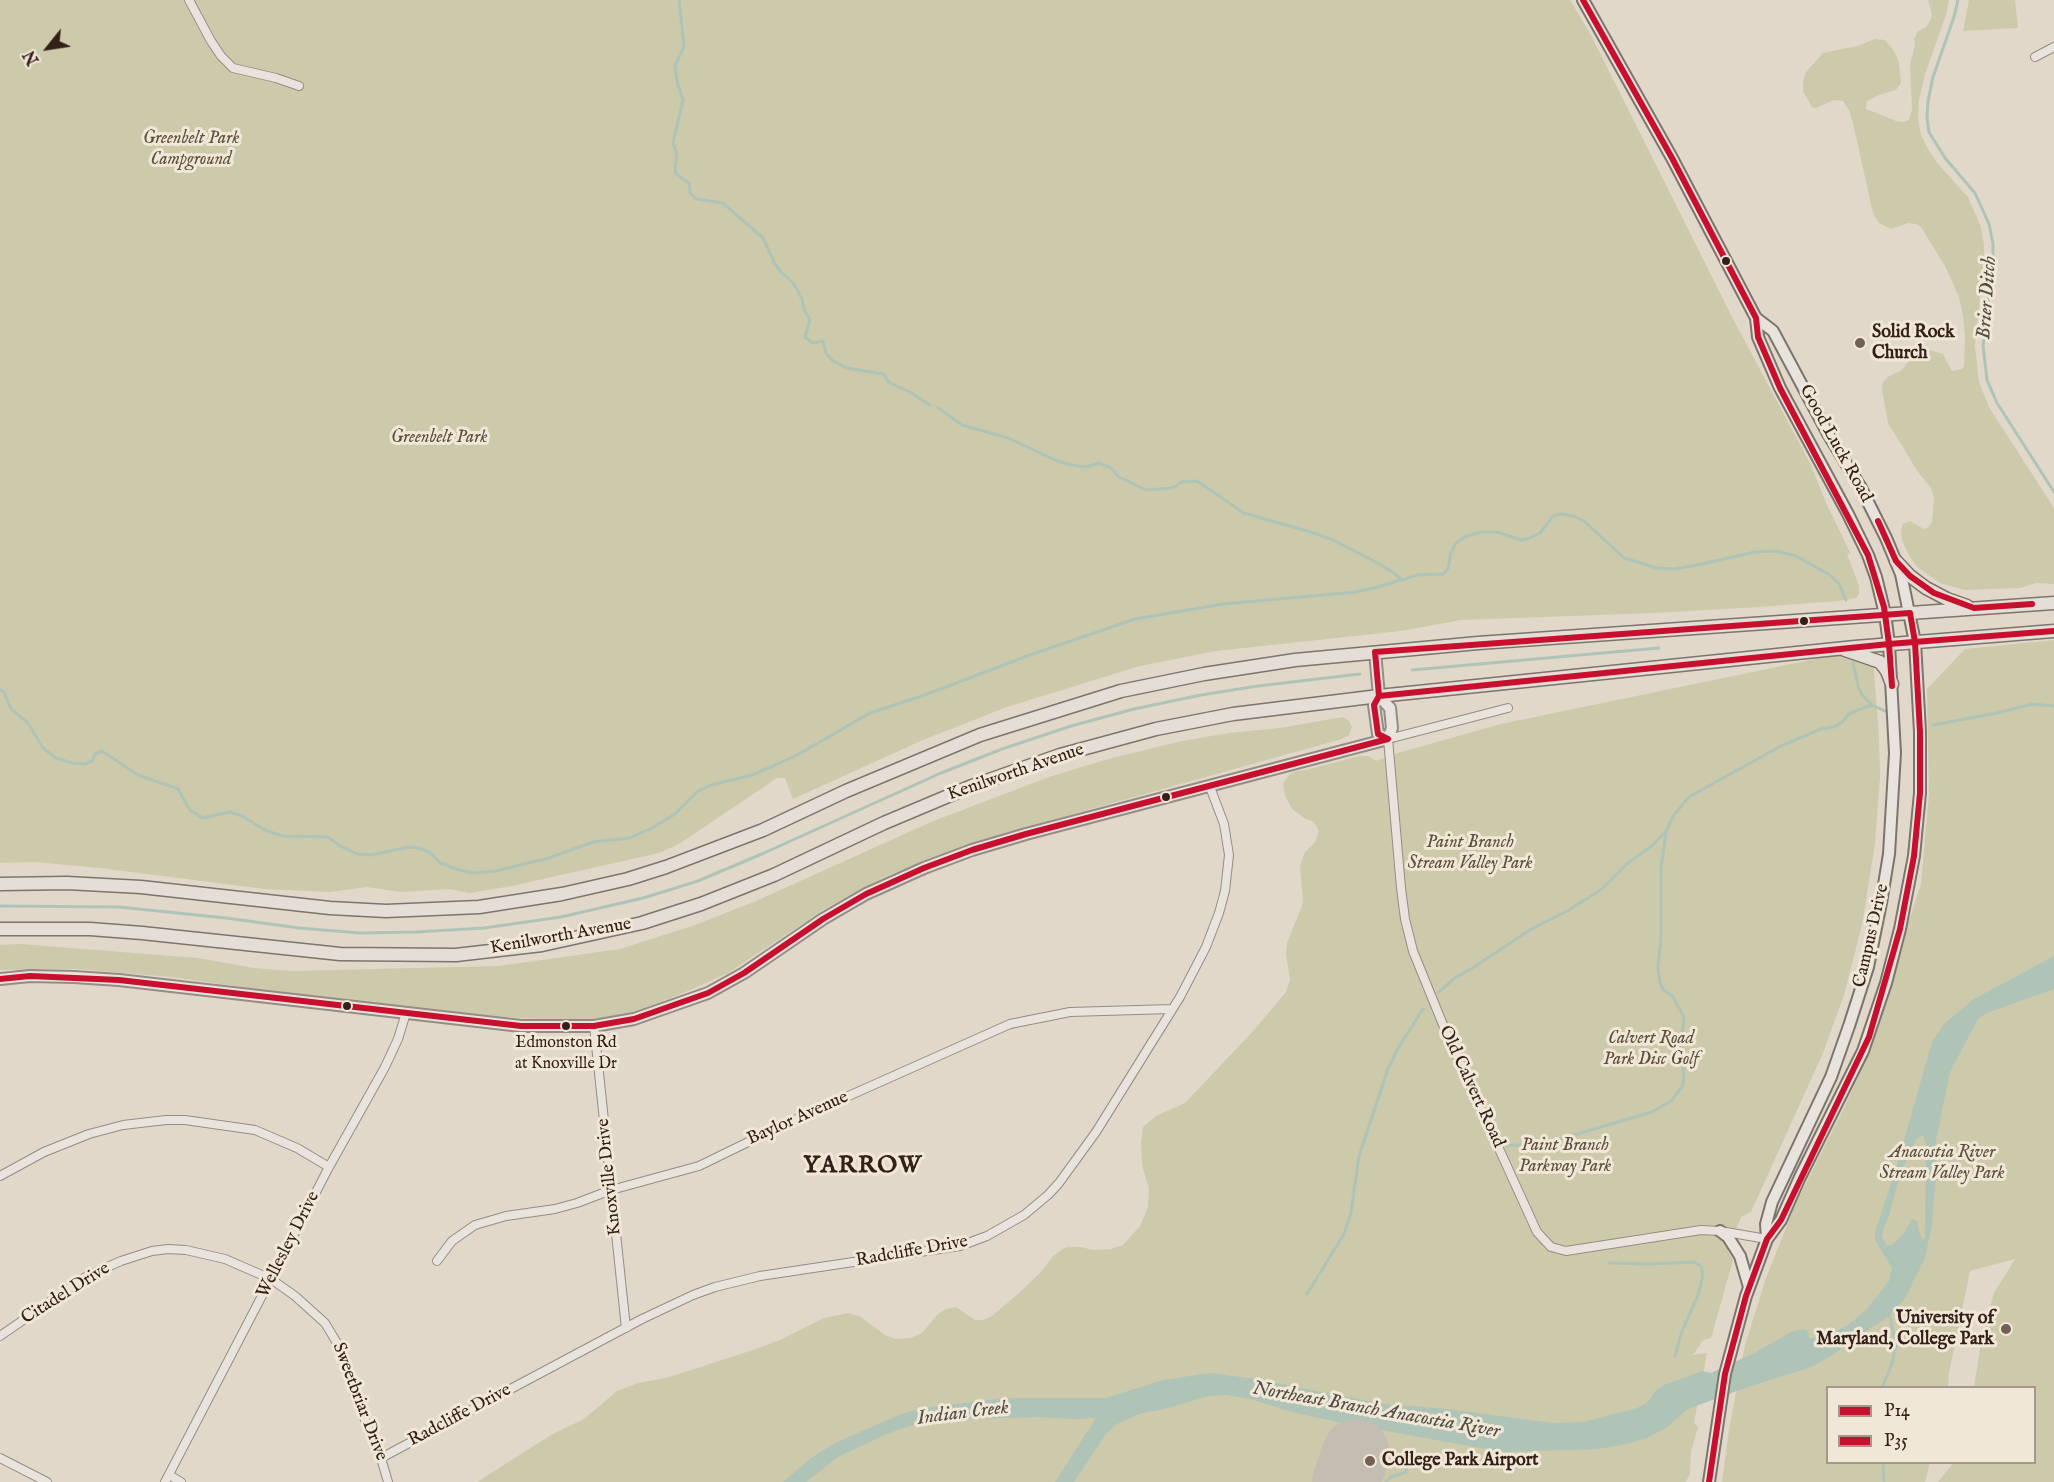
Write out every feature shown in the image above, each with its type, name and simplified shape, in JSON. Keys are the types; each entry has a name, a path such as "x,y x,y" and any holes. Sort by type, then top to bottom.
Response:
{"main road":[{"name":"Good Luck Road","path":"1583,0 1672,158 1756,318 1758,338 1780,388 1868,555 1885,614"},
{"name":"Good Luck Road","path":"1756,318 1773,331 1860,488 1896,561 1906,589 1910,613"},
{"path":"1896,561 1910,576 1934,593 1974,608"},
{"path":"0,884 67,883 141,887 330,908 386,911 479,907 532,900 628,879 700,856 942,749 1074,704 1121,691 1231,669 1375,652 1478,643 2054,603"},
{"name":"Campus Drive","path":"1709,1482 1725,1374 1749,1287 1767,1239 1781,1220 1863,1051 1886,983 1900,929 1914,856 1920,793 1920,732 1915,642 1910,613"},
{"name":"Campus Drive","path":"1767,1239 1766,1224 1772,1202 1831,1077 1862,987 1875,935 1889,854 1894,786 1892,684 1885,614"},
{"name":"Kenilworth Avenue","path":"0,929 90,929 349,955 456,955 542,945 642,923 701,904 972,786 1023,767 1156,729 1233,714 1379,696 1841,648 2054,631"},
{"path":"1841,648 1880,662 1887,671 1892,684"},
{"name":"Old Calvert Road","path":"1375,652 1379,696 1390,708 1392,728 1388,739"},
{"path":"0,979 74,976 521,1026 594,1026 634,1019 708,993 744,973 823,919 866,894 972,850 1388,739"},
{"path":"1720,1231 1732,1243 1740,1256 1749,1287"}],"street":[{"path":"189,0 211,41 233,68 299,86"},
{"path":"2035,57 2054,47"},
{"path":"1388,739 1508,708"},
{"name":"Old Calvert Road","path":"1388,739 1403,909 1413,951 1448,1037 1538,1232 1551,1247 1566,1251 1690,1231 1720,1231 1767,1239"},
{"name":"Radcliffe Drive","path":"381,1458 664,1307 715,1287 760,1276 960,1246 1006,1226 1043,1200 1074,1163 1131,1077 1206,947 1225,891 1229,855 1224,824 1210,787"},
{"name":"Baylor Avenue","path":"437,1261 452,1241 475,1225 506,1216 566,1206 611,1190 699,1166 779,1127 1010,1024 1070,1012 1171,1010"},
{"name":"Wellesley Drive","path":"181,1482 167,1479 329,1167 384,1067 398,1039 406,1013"},
{"name":"Knoxville Drive","path":"594,1026 626,1328"},
{"path":"0,1176 44,1152 89,1134 123,1125 166,1120 185,1120 255,1130 297,1148 329,1167"},
{"name":"Citadel Drive","path":"0,1336 87,1276 152,1251 177,1250 206,1254 225,1259 272,1279"},
{"name":"Sweetbriar Drive","path":"272,1279 317,1314 334,1335 388,1482"},
{"path":"0,1458 47,1482"}],"green space":[{"name":"Greenbelt Park","path":"0,0 1570,0 1591,35 1731,315 1811,465 1826,503 1851,554 1847,554 1859,586 1859,594 1856,598 1838,601 1759,607 1461,620 1401,631 1216,651 1140,666 1007,707 923,740 793,799 785,778 777,778 679,844 659,853 512,886 469,893 449,889 401,892 367,887 330,892 264,889 100,868 35,862 0,863"},
{"path":"1928,0 1949,0 1919,100 1918,118 1921,135 1938,164 1968,197 1981,227 1984,260 1975,346 1979,382 1989,407 2054,508 2054,584 2036,583 2020,588 1965,590 1940,583 1917,567 1908,554 1902,540 1903,524 1910,521 1924,529 1928,528 1932,522 1934,497 1931,488 1918,472 1888,423 1882,390 1883,382 1902,370 1914,353 1919,351 1930,350 1943,354 1952,371 1962,369 1965,338 1959,297 1945,266 1921,227 1908,223 1891,229 1879,223 1873,213 1853,123 1843,101 1834,100 1816,108 1812,107 1803,91 1806,72 1823,53 1857,46 1875,39 1885,40 1899,62 1901,83 1896,90 1867,101 1866,109 1896,121 1909,120 1912,109 1910,65 1915,45 1914,39 1918,31 1926,27 1930,21 1932,15"},
{"path":"1969,0 2015,0 2018,28 1963,31"},
{"name":"Anacostia River Stream Valley Park","path":"2054,640 2054,1482 1938,1482 1952,1464 2036,1464 2036,1386 1974,1386 1982,1337 1994,1293 2015,1259 1970,1271 1948,1386 1826,1386 1826,1464 1930,1464 1925,1482 1722,1482 1745,1345 1766,1278 1796,1203 1845,1106 1874,1040 1921,884 1929,794 1927,689 1965,649"},
{"path":"1859,650 1873,658 1880,777 1875,844 1862,925 1844,995 1823,1053 1751,1212 1741,1217 1728,1251 1733,1260 1711,1338 1703,1340 1693,1355 1707,1353 1694,1423 1698,1427 1691,1451 1690,1473 1686,1482 477,1482 551,1435 584,1419 617,1391 638,1383 666,1378 750,1351 780,1340 824,1318 848,1313 861,1317 885,1335 896,1339 910,1338 922,1333 938,1314 946,1309 956,1307 975,1320 983,1320 992,1316 1020,1292 1040,1273 1053,1256 1066,1247 1093,1250 1111,1249 1123,1245 1140,1226 1148,1207 1149,1189 1142,1165 1143,1127 1156,1116 1185,1103 1254,1030 1286,992 1290,980 1286,954 1287,943 1303,903 1300,866 1305,852 1315,842 1319,831 1314,822 1292,809 1285,796 1283,784 1289,775 1296,771 1359,756 1368,756 1376,761 1501,724"},
{"path":"1343,717 1352,727 1349,735 1342,739 998,835 884,877 825,909 728,973 634,1012 601,1020 572,1021 486,1016 277,992 171,977 76,969 0,970 0,945 20,944 198,958 254,968 292,971 499,966 620,949 695,925 756,901 931,822 1049,777 1108,759 1182,741"}],"water":[{"name":"Northeast Branch Anacostia River","path":"2054,956 2054,989 1987,1013 1978,1019 1950,1072 1935,1145 1936,1175 1932,1224 1925,1258 1906,1297 1890,1315 1831,1356 1811,1367 1688,1409 1666,1428 1647,1438 1597,1449 1502,1452 1342,1423 1226,1395 1209,1396 1142,1413 1117,1424 1106,1434 1074,1482 1055,1482 1096,1418 942,1420 916,1424 889,1433 838,1457 806,1482 783,1482 811,1458 835,1443 901,1414 923,1408 1004,1398 1106,1398 1163,1380 1210,1373 1256,1379 1383,1404 1448,1409 1552,1423 1584,1422 1637,1408 1647,1403 1656,1390 1664,1385 1702,1371 1711,1373 1756,1352 1793,1331 1803,1329 1808,1331 1809,1338 1828,1335 1848,1325 1867,1309 1889,1281 1892,1268 1875,1239 1876,1229 1932,1042 1944,1024 1974,999","holes":["1923,1136 1926,1144 1925,1238 1922,1239 1917,1221 1912,1219 1904,1233 1892,1245 1887,1245 1882,1237 1883,1230 1900,1174 1916,1140"]}],"waterway":[{"path":"679,0 684,47 675,65 677,82 683,100 673,143 677,154 676,174 689,183 690,193 696,199 723,203 763,238 775,264 794,284 802,299 810,320 805,337 813,343 823,341 826,353 833,361 847,368 883,374 890,383 930,405"},
{"name":"Brier Ditch","path":"1958,0 1933,77 1928,101 1929,132 1945,158 1975,193 1989,224 1993,260 1983,346 1987,380 1997,403 2054,492"},
{"path":"938,408 962,425 1008,438 1055,460 1086,467 1099,463 1111,468 1119,477 1146,490 1172,488 1182,482 1197,481 1244,513 1333,540 1378,563 1402,580"},
{"path":"0,689 4,692 11,709 28,723 43,748 56,758 85,764 92,761 95,754 102,751 138,775 178,789 190,810 202,818 230,812 242,816 267,831 283,836 328,837 357,854 371,855 409,847 419,848 431,853 439,862 473,873 496,871 549,858 593,842 630,838 675,814 698,791 771,767 799,754 870,713 1135,619 1223,604 1356,592 1417,575 1443,574 1448,569 1451,552 1456,543 1467,536 1481,532 1497,532 1521,540 1530,538 1540,533 1553,516 1561,514 1584,521 1624,558 1657,568 1674,569 1755,552 1776,551 1796,556 1830,575 1839,584 1846,600"},
{"path":"1412,670 1659,648"},
{"path":"1853,663 1862,695 1872,705 1885,711"},
{"path":"0,906 119,907 360,933 484,928 561,917 643,898 698,881 941,773 1002,749 1071,726 1134,709 1201,695 1360,674"},
{"path":"1933,725 2032,704 2054,706"},
{"path":"1439,992 1455,978 1533,928 1569,910 1602,889 1628,863 1653,845 1666,831 1674,815 1689,797 1781,746 1821,729 1834,727 1850,713 1872,705"},
{"path":"1506,1146 1550,1142 1652,1112 1671,1101 1682,1087 1684,1079 1681,1046 1684,1017 1673,997 1663,989 1658,968 1661,939 1661,868 1666,832"},
{"path":"1307,1294 1344,1234 1351,1213 1359,1156 1388,1069 1398,1048 1423,1009"},
{"path":"1609,1263 1693,1262 1701,1266 1703,1276 1698,1295 1682,1331 1675,1356"},
{"path":"1883,1386 1896,1346 1889,1312"},
{"path":"1386,1482 1391,1477 1406,1472 1407,1453"},
{"path":"1883,1464 1884,1482"}],"runway":[{"path":"1346,1482 1356,1453"}],"transit line":[{"name":"P35","path":"1583,0 1672,158 1756,318 1758,337 1780,388 1868,555 1884,607 1889,644 2054,631"},
{"name":"P35","path":"1878,521 1896,561 1910,576 1934,593 1974,608 2032,604"},
{"name":"P14","path":"1388,739 1378,734 1374,705 1379,696 1375,652 1910,613 1915,642 1920,732 1920,793 1914,856 1900,929 1869,1037 1781,1220 1767,1239 1746,1296 1725,1374 1709,1482"},
{"name":"P14","path":"1379,696 1889,644 1892,686"},
{"name":"P14","path":"0,979 30,976 119,980 521,1026 594,1026 634,1019 708,993 744,973 823,919 866,894 972,850 1388,739"}],"place":[{"name":"Solid Rock Church","path":"1860,343"},
{"name":"Edmonston Rd at Knoxville Dr","path":"566,1026"},
{"name":"University of Maryland, College Park","path":"2006,1329"},
{"name":"College Park Airport","path":"1370,1461"}],"district":[{"name":"YARROW","path":"863,1167"}],"park label":[{"name":"Greenbelt Park Campground","path":"191,149"},
{"name":"Paint Branch Stream Valley Park","path":"1470,853"},
{"name":"Calvert Road Park Disc Golf","path":"1651,1049"},
{"name":"Paint Branch Parkway Park","path":"1565,1156"}],"water label":[{"name":"Indian Creek","path":"963,1414"}]}
